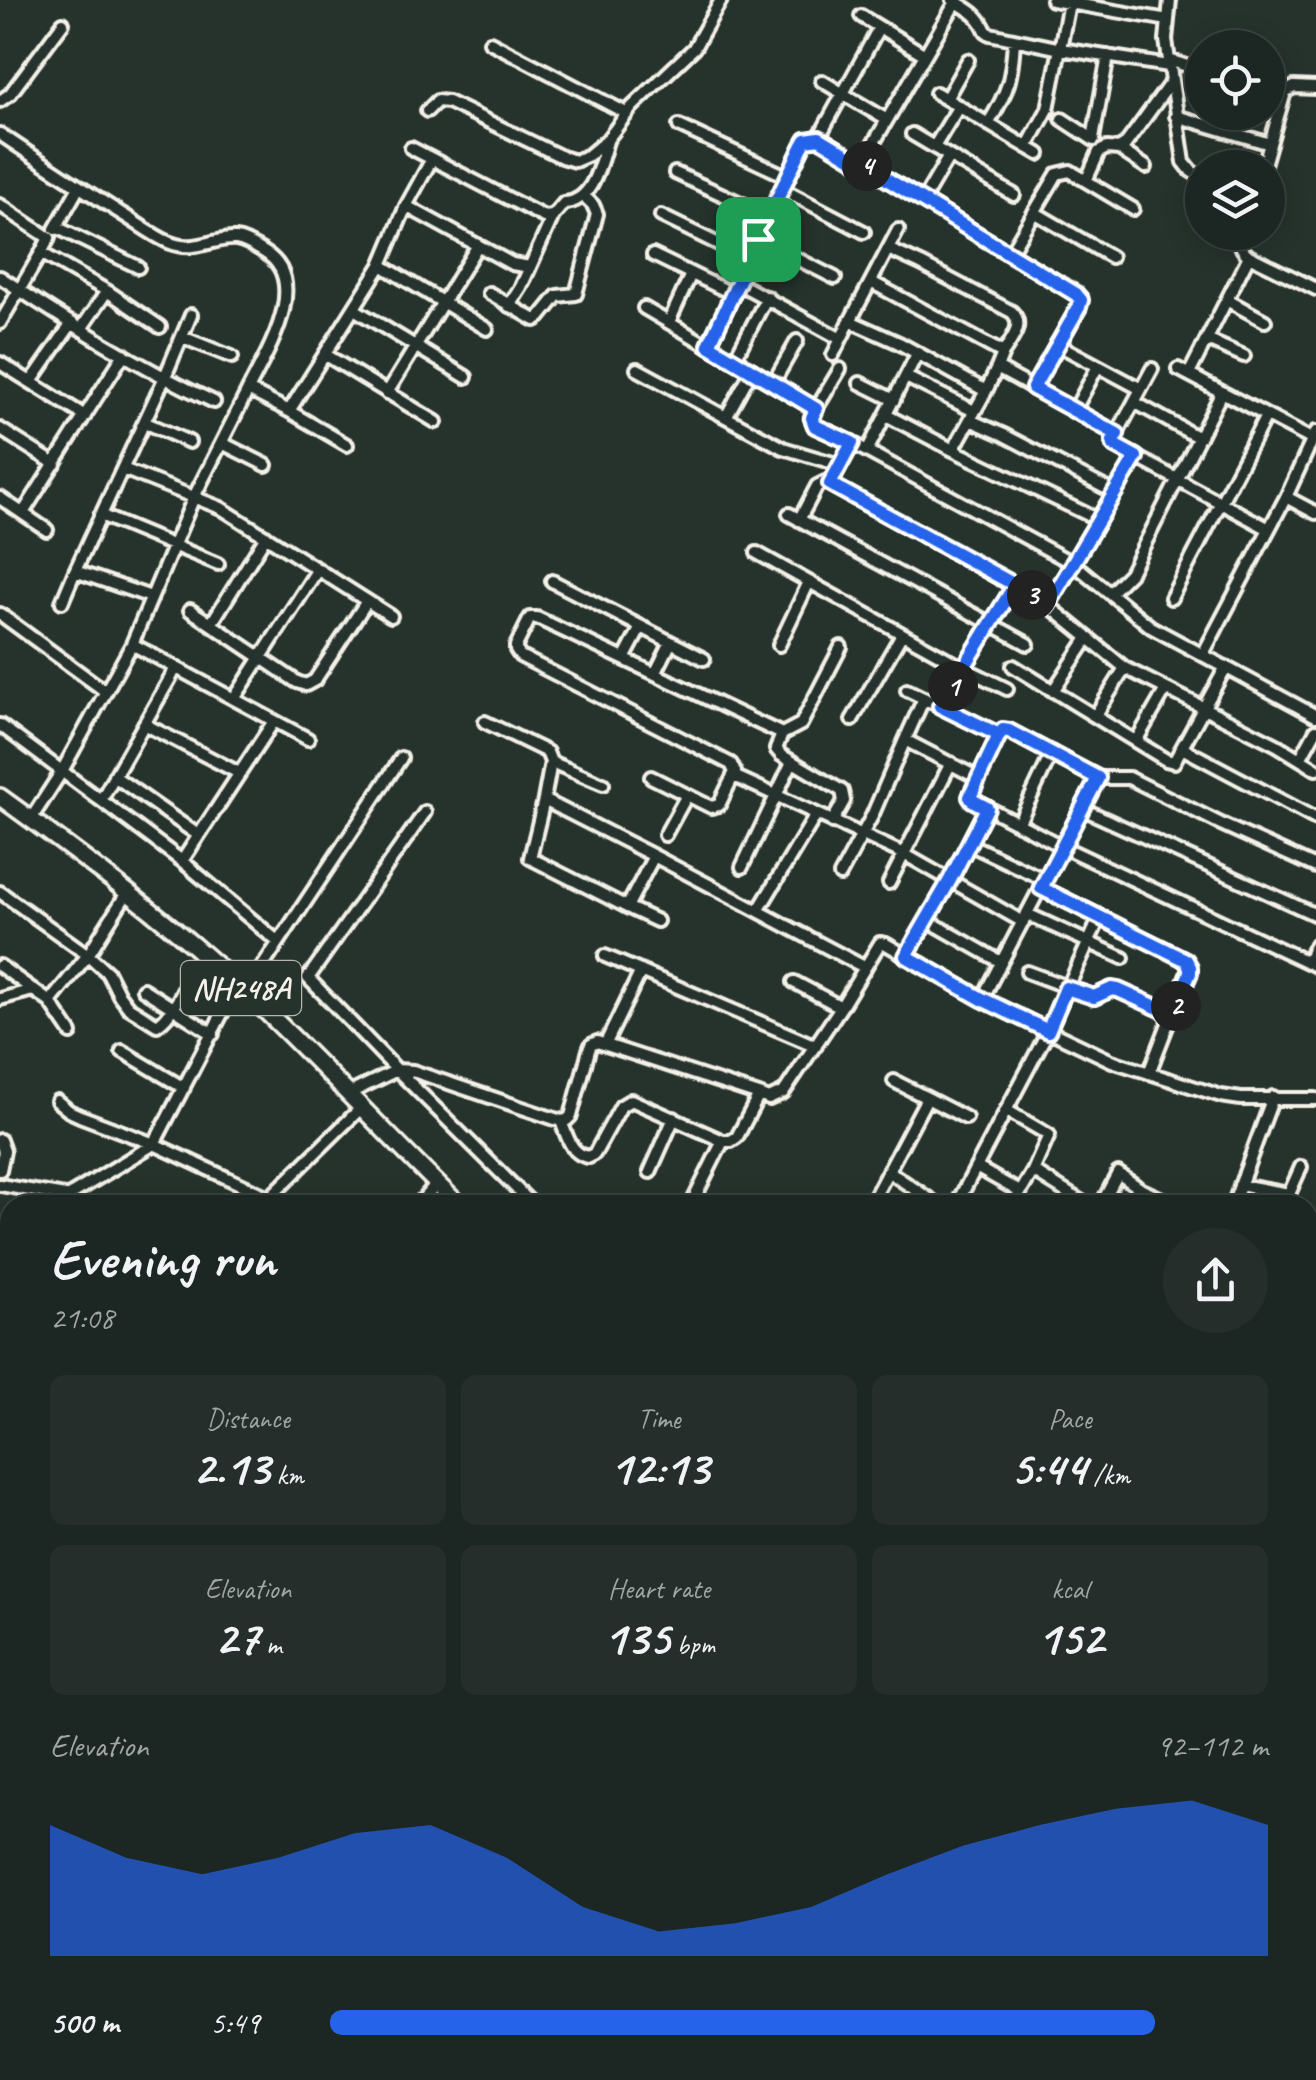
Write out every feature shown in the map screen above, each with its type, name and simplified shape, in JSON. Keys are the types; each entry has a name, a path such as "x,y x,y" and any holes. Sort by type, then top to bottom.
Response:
{"highway":[{"name":"NH248A","path":"0,797 202,953 448,1195"}],"street":[{"path":"427,111 437,101 448,102 575,161 607,140 626,113 694,48 721,0"},
{"path":"1053,0 1168,20"},
{"path":"1170,0 1166,40 1185,164"},
{"path":"862,163 956,1 976,14 986,31 1061,49 1185,67"},
{"path":"1027,147 1048,110 1069,3"},
{"path":"861,16 925,55"},
{"path":"0,102 63,23"},
{"path":"819,138 879,28"},
{"path":"988,124 1008,87 1014,39"},
{"path":"490,42 626,113"},
{"path":"1093,139 1108,56"},
{"path":"968,60 941,96 1039,154"},
{"path":"822,81 887,120"},
{"path":"1120,150 1170,82"},
{"path":"1285,92 1294,87 1316,88"},
{"path":"934,148 959,106"},
{"path":"1176,116 1270,144"},
{"path":"1062,119 1146,168"},
{"path":"679,126 788,176"},
{"path":"1268,150 1274,130"},
{"path":"0,134 171,244 197,246 232,238 242,240 274,259 280,269 285,301 277,333 194,497 132,644 31,820"},
{"path":"912,134 1014,196"},
{"path":"709,345 806,140 819,138 1076,294 1081,300 1079,307 1033,388"},
{"path":"509,306 553,216 564,204 576,203 584,196 600,166 607,140"},
{"path":"412,148 544,216 553,216"},
{"path":"1086,180 1099,152 1106,148"},
{"path":"923,200 949,156"},
{"path":"289,411 381,265 406,206 432,159"},
{"path":"1010,253 1057,174 1070,171 1133,209"},
{"path":"674,173 769,216"},
{"path":"0,323 78,187"},
{"path":"782,189 864,232"},
{"path":"489,294 535,320 557,296 578,292 597,214 584,196"},
{"path":"0,205 49,238"},
{"path":"406,206 512,264 530,266"},
{"path":"1034,212 1111,256"},
{"path":"661,216 749,259"},
{"path":"56,227 138,267"},
{"path":"833,355 898,230"},
{"path":"758,239 835,278"},
{"path":"387,393 478,246"},
{"path":"888,249 1018,318 1019,326 953,450"},
{"path":"1242,250 1316,289"},
{"path":"41,253 160,327"},
{"path":"653,255 733,294"},
{"path":"1202,654 1313,445 1184,371 1207,340 1249,256"},
{"path":"381,265 487,330"},
{"path":"670,322 690,274"},
{"path":"0,277 164,378 214,402"},
{"path":"738,282 841,338"},
{"path":"871,282 1003,354"},
{"path":"31,382 107,291"},
{"path":"734,360 767,298"},
{"path":"1227,300 1265,321"},
{"path":"644,308 816,409"},
{"path":"354,309 466,377"},
{"path":"62,602 192,315"},
{"path":"850,321 986,391"},
{"path":"182,336 232,357"},
{"path":"1207,340 1244,356"},
{"path":"774,383 797,341"},
{"path":"1057,344 1141,389"},
{"path":"23,514 124,354"},
{"path":"867,451 917,354"},
{"path":"326,355 436,422"},
{"path":"0,364 85,416"},
{"path":"1074,411 1098,366"},
{"path":"997,368 1117,434"},
{"path":"637,369 783,448 840,465"},
{"path":"840,369 812,418 815,426 1074,564 1152,627 1316,716"},
{"path":"1152,369 1114,445 1269,529"},
{"path":"726,417 752,370"},
{"path":"906,377 1115,494"},
{"path":"860,383 894,400"},
{"path":"248,390 347,445"},
{"path":"1110,593 1130,573 1222,392"},
{"path":"1134,402 1199,438"},
{"path":"886,415 1099,520"},
{"path":"1170,598 1266,416"},
{"path":"144,422 189,442"},
{"path":"1,431 55,464"},
{"path":"222,443 266,465"},
{"path":"830,484 852,443"},
{"path":"1048,605 1136,457"},
{"path":"123,469 222,508 391,616"},
{"path":"1028,644 794,517 817,486 830,484 1048,605 1125,668 1316,768"},
{"path":"1286,496 1316,512"},
{"path":"0,498 47,530"},
{"path":"100,515 218,564"},
{"path":"211,624 266,536"},
{"path":"756,553 1007,689"},
{"path":"234,698 318,569"},
{"path":"75,571 151,598"},
{"path":"552,580 704,659"},
{"path":"778,645 809,582"},
{"path":"940,706 1015,585"},
{"path":"190,610 306,685 314,680 368,601"},
{"path":"0,614 105,691"},
{"path":"652,777 715,807 734,776 734,768 520,656 516,646 528,620 537,618 782,734"},
{"path":"624,659 641,626"},
{"path":"852,720 902,634"},
{"path":"1054,690 1088,638"},
{"path":"655,674 671,642"},
{"path":"132,644 308,738"},
{"path":"832,822 844,801 842,791 777,752 777,745 782,734 800,724 841,647"},
{"path":"1013,666 1174,762 1226,667"},
{"path":"101,800 176,668"},
{"path":"1095,716 1125,668"},
{"path":"1136,741 1166,689"},
{"path":"907,690 999,735"},
{"path":"840,875 924,698"},
{"path":"182,860 274,720"},
{"path":"485,722 547,752 551,762 530,858 657,922"},
{"path":"144,724 239,774"},
{"path":"0,725 182,860 277,941"},
{"path":"1316,867 1129,778 1098,778 1009,731 1003,730 999,735 970,797 1063,847 1312,964 1316,944"},
{"path":"1300,759 1316,730"},
{"path":"905,740 978,778"},
{"path":"1182,748 1316,818"},
{"path":"1018,824 1052,753"},
{"path":"79,1195 154,1144 212,1034 401,758"},
{"path":"551,762 603,784"},
{"path":"742,867 792,762"},
{"path":"889,884 950,764"},
{"path":"114,776 198,836"},
{"path":"734,776 904,854 1025,918 1123,958"},
{"path":"982,999 1098,778"},
{"path":"665,835 688,795"},
{"path":"544,800 864,967"},
{"path":"906,956 987,808"},
{"path":"1084,808 1316,915"},
{"path":"425,812 308,978 523,1195"},
{"path":"758,911 816,815"},
{"path":"969,844 1186,960 1190,973 1149,1072"},
{"path":"628,907 654,856"},
{"path":"0,892 88,955 108,973 128,1007 157,1025 162,1024 202,953"},
{"path":"50,1002 88,955 128,893"},
{"path":"961,1195 1048,1031 1100,917"},
{"path":"927,920 1002,962"},
{"path":"348,1094 397,1070 413,1071 567,1120 591,1045 596,1042 768,1099 784,1092 880,943 982,999 1112,1061 1220,1096 1316,1099"},
{"path":"605,956 816,1046"},
{"path":"0,966 50,1002 71,1032"},
{"path":"606,1043 641,971"},
{"path":"1027,972 1094,997 1118,990 1172,1014"},
{"path":"794,982 841,1007"},
{"path":"0,998 34,990"},
{"path":"143,990 212,1034"},
{"path":"122,1050 184,1088"},
{"path":"894,1081 966,1118"},
{"path":"561,1121 577,1154 589,1157 626,1102 638,1102 731,1142 759,1095"},
{"path":"875,1195 928,1098"},
{"path":"1236,1195 1273,1098"},
{"path":"58,1101 69,1111 154,1144 253,1195"},
{"path":"271,1195 361,1108"},
{"path":"1006,1110 1049,1135 1018,1195"},
{"path":"650,1172 674,1118"},
{"path":"0,1140 4,1151 0,1170"},
{"path":"696,1195 723,1141"},
{"path":"976,1166 1020,1192"},
{"path":"1240,1184 1288,1194 1301,1166"},
{"path":"1032,1171 1072,1195"},
{"path":"888,1172 923,1195"},
{"path":"1106,1195 1118,1173 1153,1195"},
{"path":"0,1186 42,1195"},
{"path":"432,1195 441,1188"},
{"path":"438,1195 441,1188"}],"route":[{"path":"758,239 709,345 816,409 812,418 815,426 852,443 830,484 1015,585 940,706 999,735 970,797 987,808 906,956 1048,1031 1066,988 1094,997 1118,990 1172,1014 1190,973 1186,960 1041,888 1098,778 1009,731 1003,730 999,735 940,706 990,626 1015,585 1048,605 1136,457 1114,445 1117,434 1033,388 1081,300 819,138 806,140 758,239"}]}
